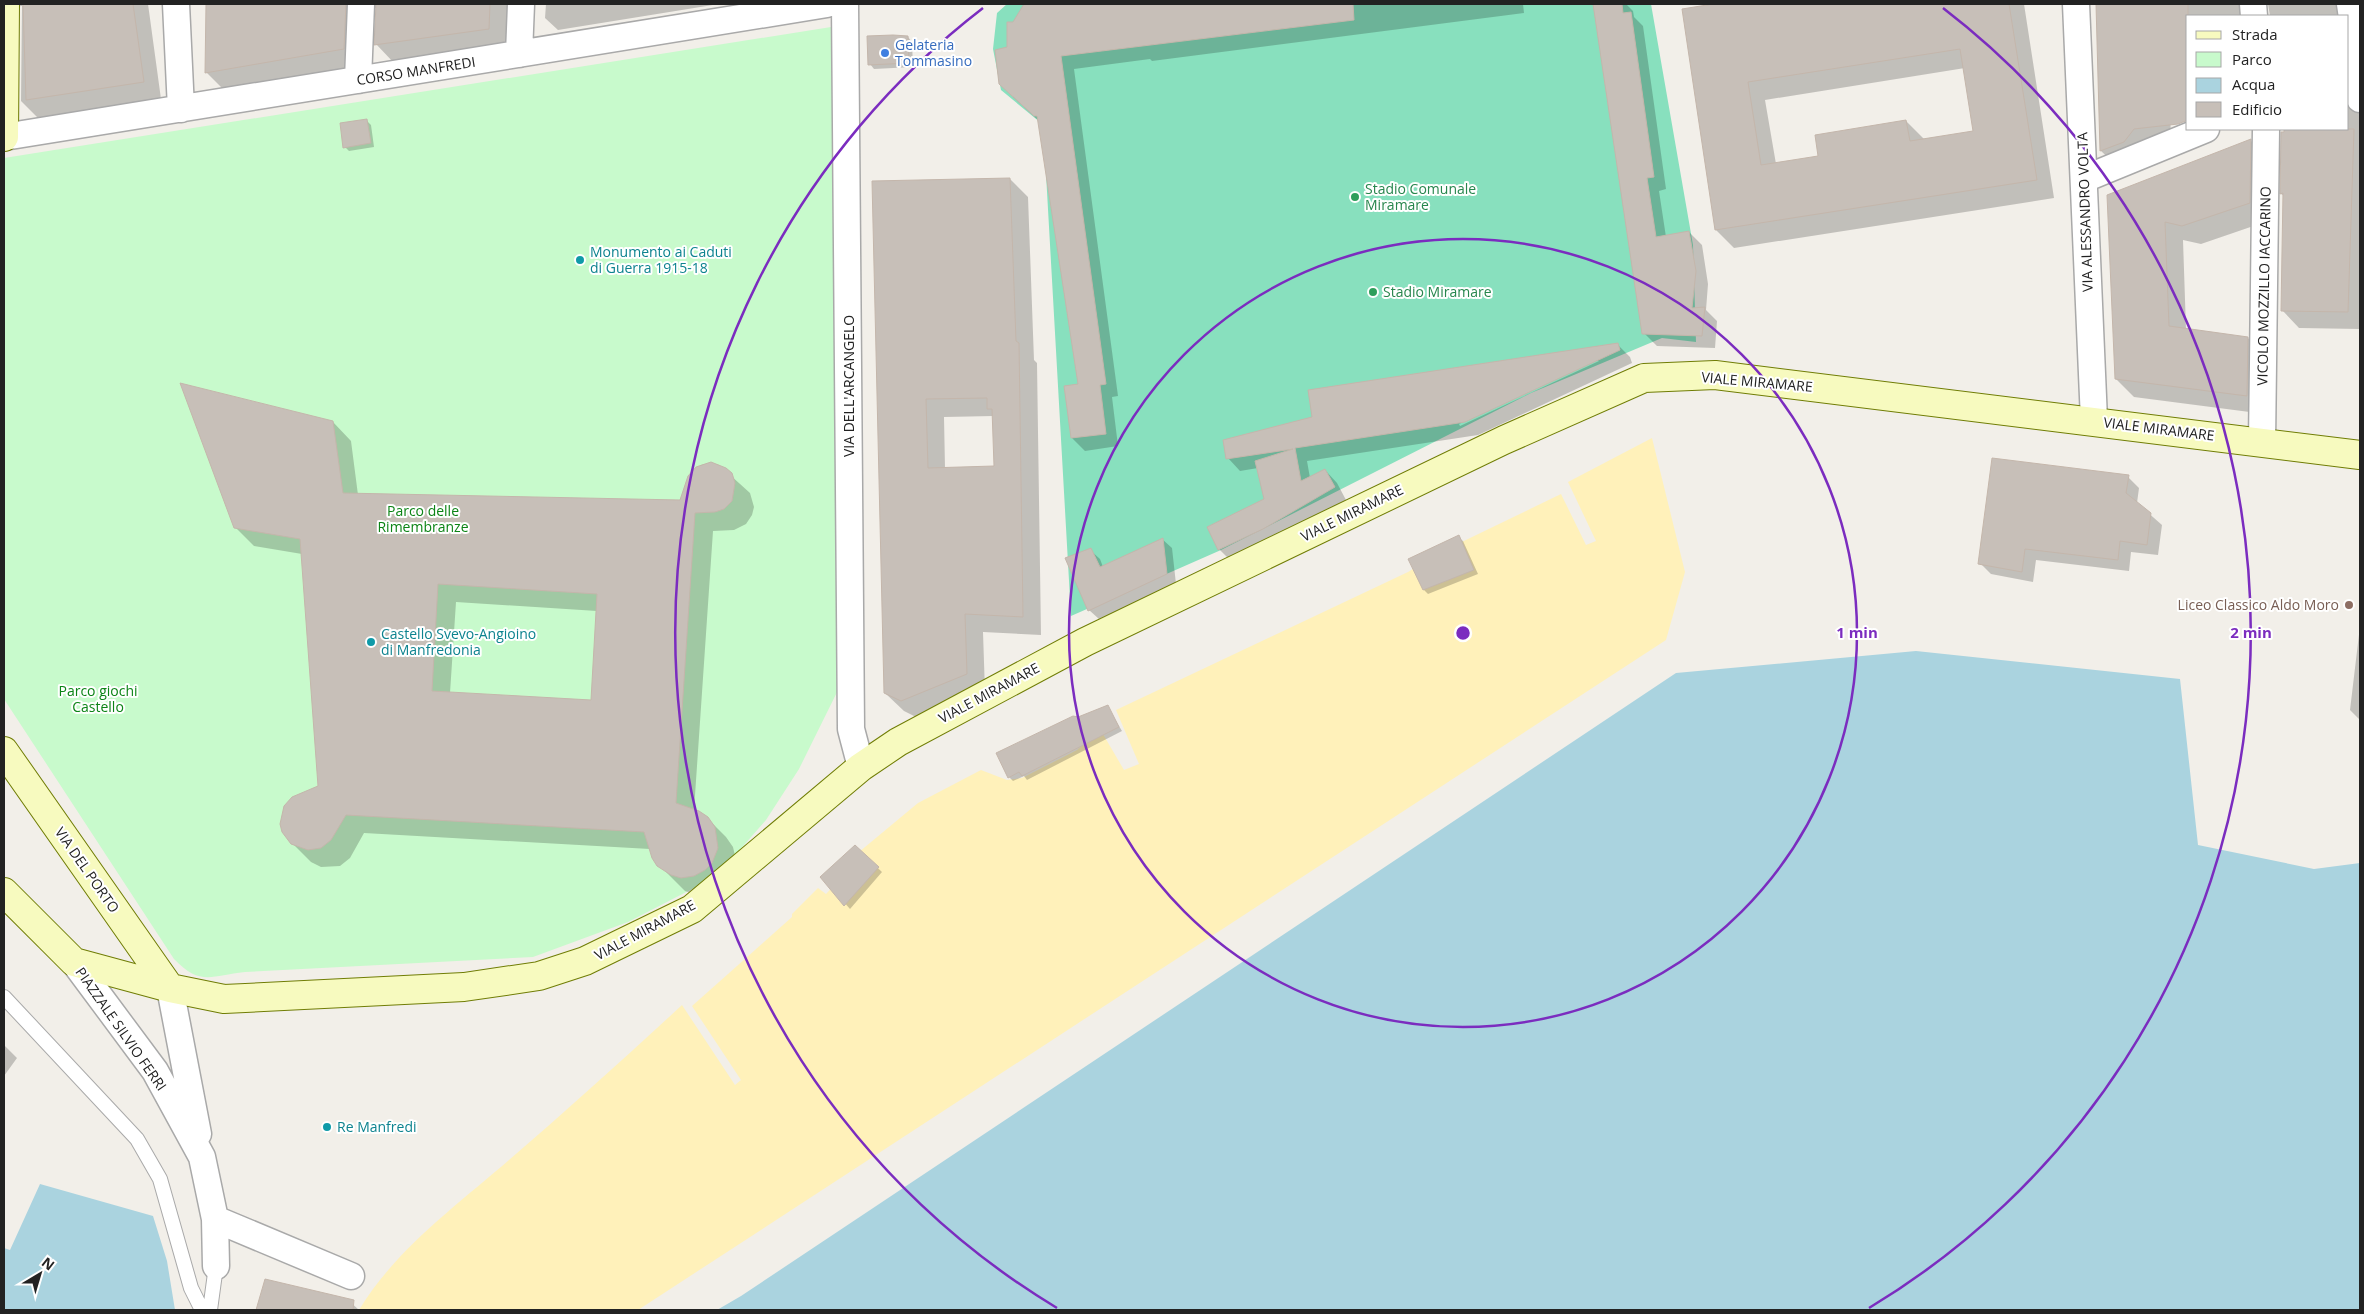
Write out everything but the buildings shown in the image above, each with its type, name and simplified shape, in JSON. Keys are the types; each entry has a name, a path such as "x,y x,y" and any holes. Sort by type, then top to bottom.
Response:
{"street":[{"path":"4,137 5,4"},
{"path":"176,4 181,109"},
{"path":"358,80 361,4"},
{"path":"519,54 521,4"},
{"name":"CORSO MANFREDI","path":"4,137 827,4"},
{"name":"VIA DELL'ARCANGELO","path":"845,4 851,730 861,768"},
{"name":"VIA ALESSANDRO VOLTA","path":"2076,4 2094,420"},
{"path":"2350,4 2360,99"},
{"path":"2084,179 2204,130"},
{"name":"VICOLO MOZZILLO IACCARINO","path":"2262,442 2266,130"},
{"name":"VIALE MIRAMARE","path":"438,988 464,987 530,977 567,967 585,961 692,909 861,768 898,742 1085,642 1504,440 1644,378 1715,375 2094,420 2360,455"},
{"name":"VIA DEL PORTO","path":"4,751 170,988"},
{"path":"4,892 74,962"},
{"name":"PIAZZALE SILVIO FERRI","path":"74,962 170,988 224,1000 438,988"},
{"name":"PIAZZALE SILVIO FERRI","path":"74,962 154,1071 202,1157"},
{"name":"PIAZZALE SILVIO FERRI","path":"170,988 215,1219 216,1266"},
{"path":"215,1219 351,1276"}],"lane":[{"path":"4,997 137,1139 160,1179 191,1288 202,1310"},
{"path":"210,1310 216,1266"}],"sand":[{"path":"1652,438 1685,572 1666,640 638,1310 359,1310 391,1267 428,1229 553,1122 682,1005 735,1085 741,1080 692,1006 792,917 792,914 818,888 826,894 838,881 847,862 918,803 981,770 1007,780 1022,778 1077,750 1100,729 1124,770 1139,764 1116,710 1408,572 1441,552 1561,494 1586,545 1596,541 1568,482"}],"green space":[{"name":"Stadio Miramare","path":"1007,4 1651,4 1693,245 1696,342 1662,338 1531,393 1221,550 1071,616 1045,156 1041,123 1001,90 993,49 997,13"},
{"name":"Parco delle Rimembranze","path":"831,27 846,674 799,769 766,820 737,853 696,887 628,922 533,957 245,972 214,977 199,976 191,973 174,959 4,699 4,158"}],"water":[{"path":"1916,651 2180,679 2198,845 2314,869 2360,863 2360,1310 717,1310 741,1296 1676,673"},
{"path":"40,1184 153,1216 167,1261 175,1310 4,1310 4,1248 10,1250"}],"place":[{"name":"Gelateria Tommasino","path":"885,53"},
{"name":"Stadio Comunale Miramare","path":"1355,197"},
{"name":"Monumento ai Caduti di Guerra 1915-18","path":"580,260"},
{"name":"Stadio Miramare","path":"1373,292"},
{"name":"Liceo Classico Aldo Moro","path":"2349,605"},
{"name":"Castello Svevo-Angioino di Manfredonia","path":"371,642"},
{"name":"Re Manfredi","path":"327,1127"}],"park label":[{"name":"Parco giochi Castello","path":"98,700"}]}
